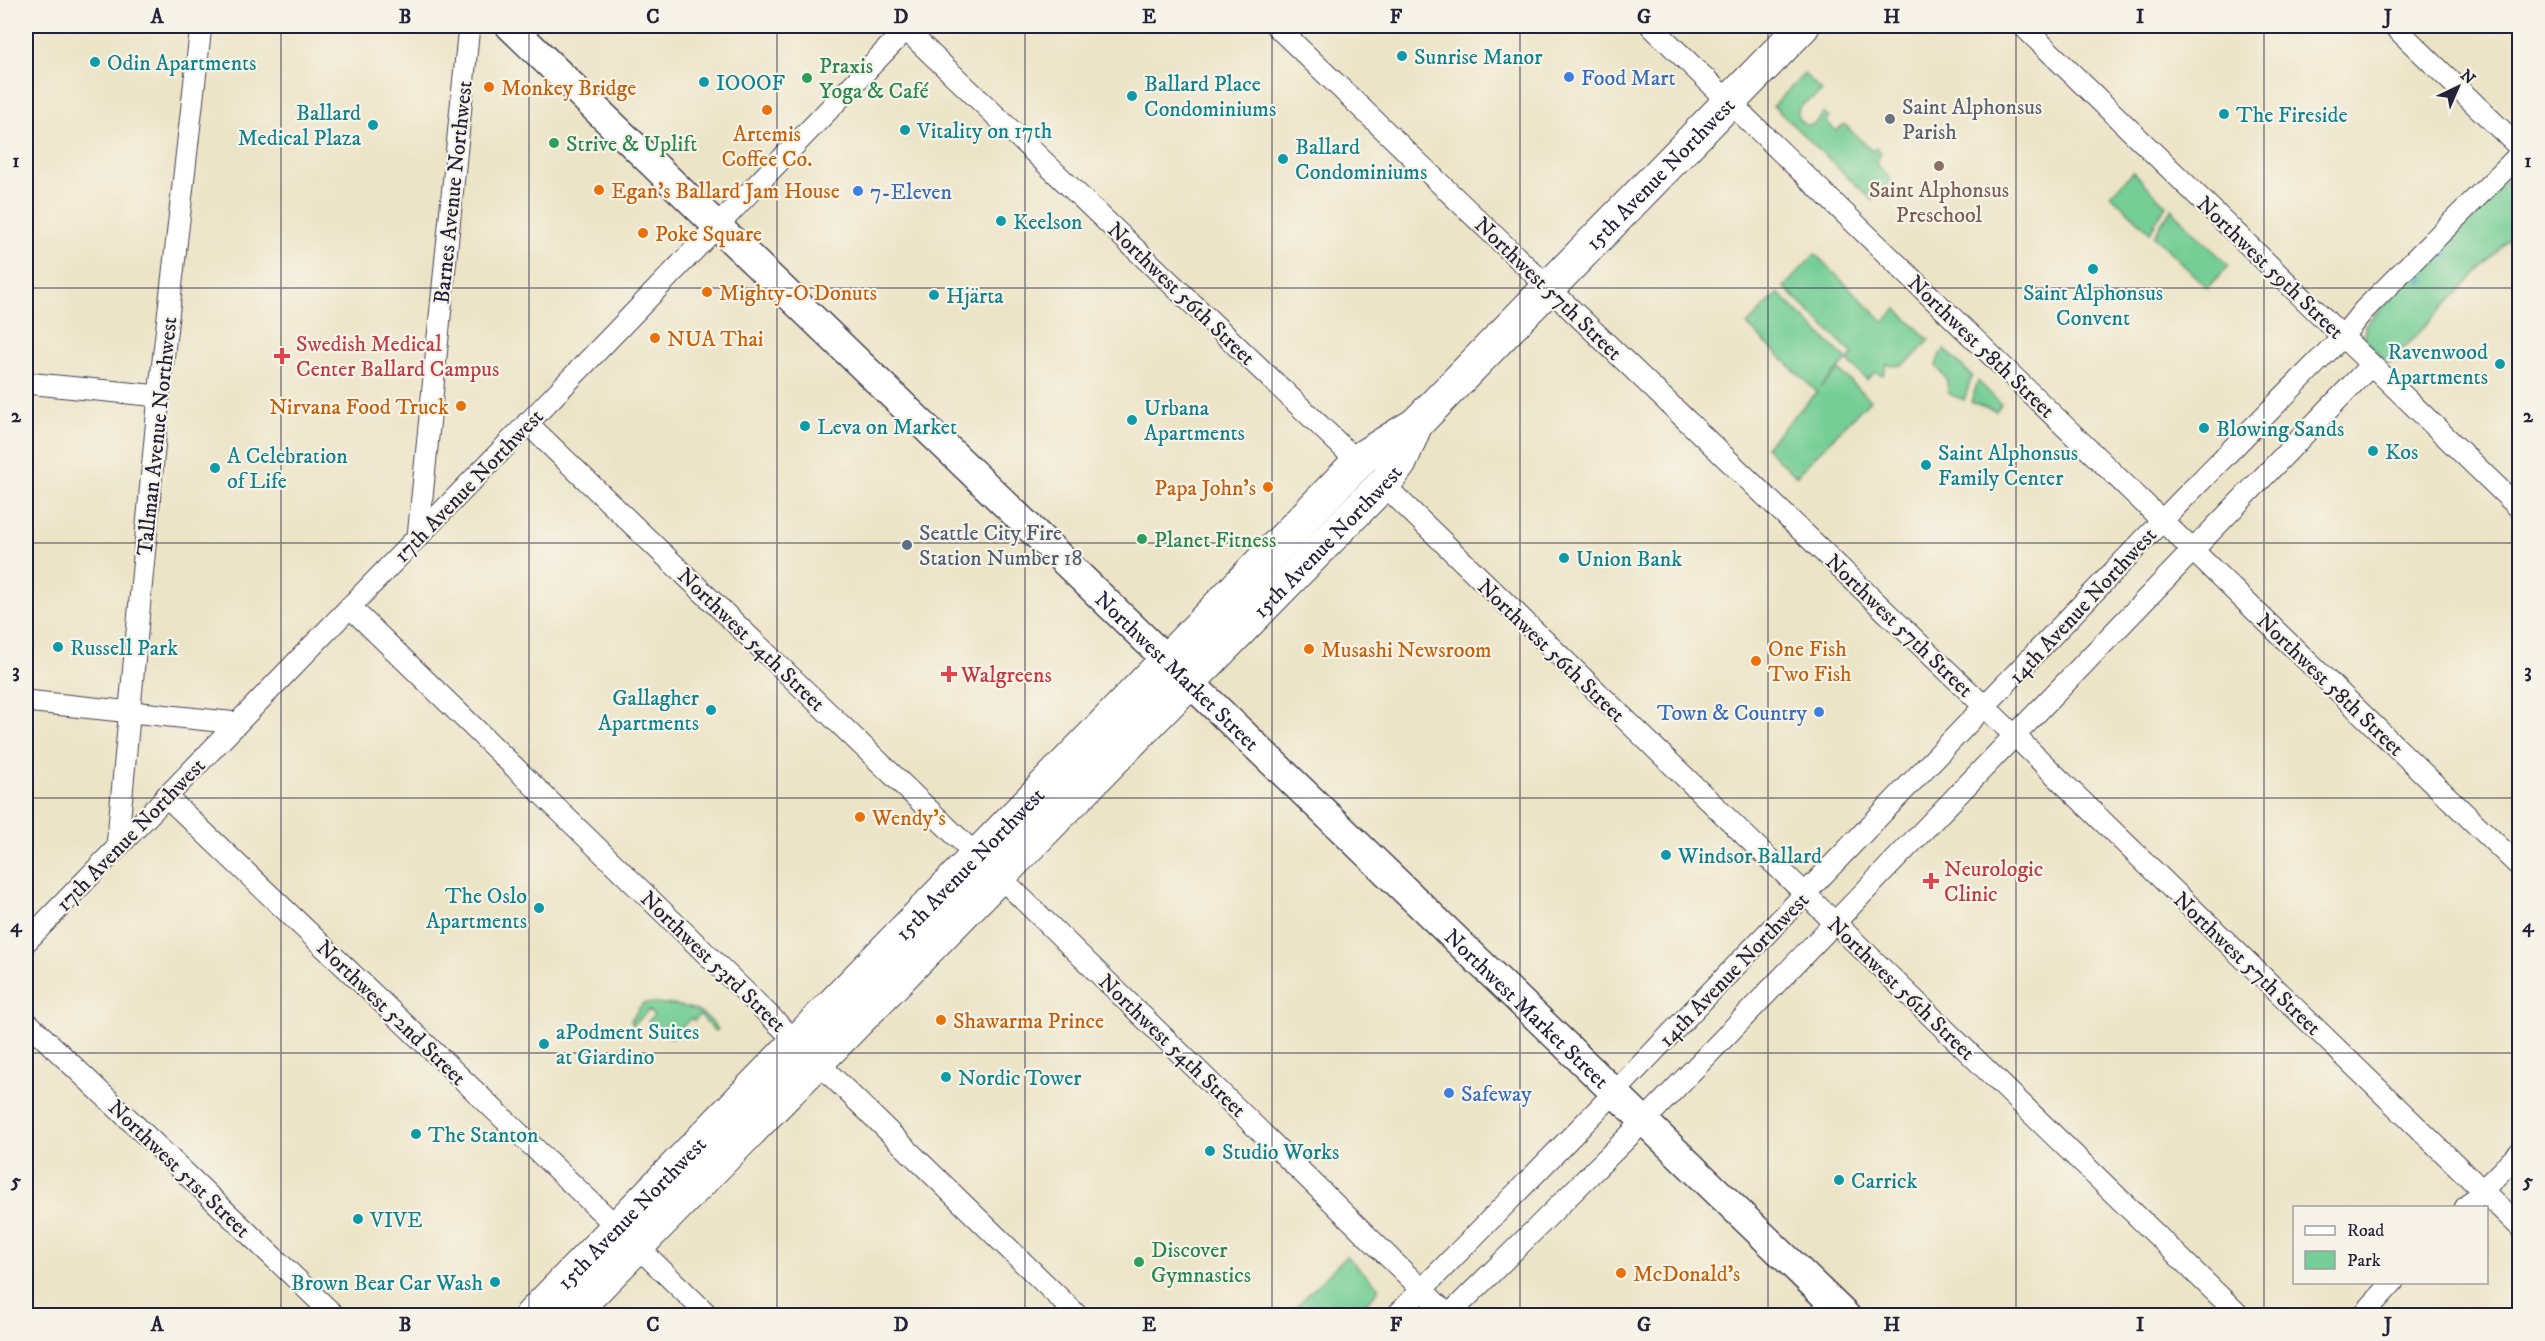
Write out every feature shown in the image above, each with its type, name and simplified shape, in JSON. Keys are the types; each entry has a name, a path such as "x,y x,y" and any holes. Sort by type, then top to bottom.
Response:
{"main road":[{"name":"Northwest Market Street","path":"510,26 1846,1316"},
{"name":"15th Avenue Northwest","path":"531,1316 627,1236 1178,670 1358,462 1376,447 1399,436 1416,424 1803,26"},
{"name":"15th Avenue Northwest","path":"1178,670 1383,484 1400,463 1416,424"},
{"name":"15th Avenue Northwest","path":"569,1316 627,1236"}],"street":[{"name":"Tallman Avenue Northwest","path":"117,847 159,396 201,26"},
{"name":"Barnes Avenue Northwest","path":"418,537 469,26"},
{"name":"Northwest 57th Street","path":"1276,26 1985,707 2520,1227"},
{"name":"Northwest 58th Street","path":"1651,26 2520,867"},
{"name":"Northwest 59th Street","path":"2023,26 2520,508"},
{"path":"2394,26 2520,148"},
{"name":"17th Avenue Northwest","path":"26,942 528,423 905,27"},
{"name":"Northwest 56th Street","path":"905,27 1358,462"},
{"name":"14th Avenue Northwest","path":"1396,1316 1615,1092 2162,521 2343,337 2363,310 2520,154"},
{"name":"14th Avenue Northwest","path":"1449,1315 1644,1120 2371,365"},
{"path":"26,383 159,396"},
{"name":"Northwest 54th Street","path":"528,423 988,866 1449,1315"},
{"name":"Northwest 56th Street","path":"1383,484 2240,1316"},
{"name":"Northwest 53rd Street","path":"350,606 1078,1316"},
{"path":"26,702 237,723"},
{"name":"Northwest 52nd Street","path":"166,796 709,1316"},
{"name":"Northwest 51st Street","path":"26,1021 335,1316"},
{"path":"2467,1206 2520,1152"},
{"path":"2362,1316 2391,1284"}],"green space":[{"path":"1804,74 1822,91 1800,107 1798,115 1800,121 1808,125 1814,124 1823,113 1829,118 1826,121 1836,131 1844,124 1872,151 1876,148 1881,153 1876,163 1891,180 1872,200 1773,106"},
{"path":"2133,172 2166,205 2150,232 2111,195"},
{"path":"2519,173 2519,229 2389,364 2365,340 2365,325 2512,174"},
{"path":"2171,209 2229,266 2207,288 2154,236"},
{"path":"1815,254 1884,322 1897,309 1929,340 1911,360 1894,366 1887,364 1883,375 1875,372 1867,380 1848,361 1853,354 1784,287"},
{"path":"1778,293 1847,360 1820,388 1839,370 1870,400 1796,476 1765,447 1817,392 1747,325"},
{"path":"1945,349 1972,376 1964,400 1949,394 1946,378 1936,366 1939,356"},
{"path":"1978,381 2001,404 1996,411 1971,402"},
{"path":"643,1003 675,1005 694,1010 711,1021 718,1030 715,1031 700,1015 694,1021 691,1018 671,1038 663,1030 659,1033 648,1022 654,1015 649,1010 633,1025 631,1020"},
{"path":"1346,1256 1378,1286 1378,1291 1355,1315 1299,1315 1293,1310"}],"place":[{"name":"Sunrise Manor","path":"1402,56"},
{"name":"Odin Apartments","path":"95,62"},
{"name":"Food Mart","path":"1569,77"},
{"name":"Praxis Yoga & Café","path":"807,78"},
{"name":"IOOOF","path":"704,82"},
{"name":"Monkey Bridge","path":"489,87"},
{"name":"Ballard Place Condominiums","path":"1132,96"},
{"name":"Artemis Coffee Co.","path":"767,110"},
{"name":"The Fireside","path":"2224,114"},
{"name":"Saint Alphonsus Parish","path":"1890,119"},
{"name":"Ballard Medical Plaza","path":"373,125"},
{"name":"Vitality on 17th","path":"905,130"},
{"name":"Strive & Uplift","path":"554,143"},
{"name":"Ballard Condominiums","path":"1283,159"},
{"name":"Saint Alphonsus Preschool","path":"1939,166"},
{"name":"Egan's Ballard Jam House","path":"599,190"},
{"name":"7-Eleven","path":"858,191"},
{"name":"Keelson","path":"1001,221"},
{"name":"Poke Square","path":"643,233"},
{"name":"Saint Alphonsus Convent","path":"2093,269"},
{"name":"Mighty-O Donuts","path":"707,292"},
{"name":"Hjärta","path":"934,295"},
{"name":"NUA Thai","path":"655,338"},
{"name":"Swedish Medical Center Ballard Campus","path":"282,356"},
{"name":"Ravenwood Apartments","path":"2500,364"},
{"name":"Nirvana Food Truck","path":"461,406"},
{"name":"Urbana Apartments","path":"1132,420"},
{"name":"Leva on Market","path":"805,426"},
{"name":"Blowing Sands","path":"2204,428"},
{"name":"Kos","path":"2373,451"},
{"name":"Saint Alphonsus Family Center","path":"1926,465"},
{"name":"A Celebration of Life","path":"215,468"},
{"name":"Papa John's","path":"1268,487"},
{"name":"Planet Fitness","path":"1142,539"},
{"name":"Seattle City Fire Station Number 18","path":"907,545"},
{"name":"Union Bank","path":"1564,558"},
{"name":"Russell Park","path":"58,647"},
{"name":"Musashi Newsroom","path":"1309,649"},
{"name":"One Fish Two Fish","path":"1756,661"},
{"name":"Walgreens","path":"949,674"},
{"name":"Gallagher Apartments","path":"711,710"},
{"name":"Town & Country","path":"1819,712"},
{"name":"Wendy's","path":"860,817"},
{"name":"Windsor Ballard","path":"1666,855"},
{"name":"Neurologic Clinic","path":"1931,881"},
{"name":"The Oslo Apartments","path":"539,908"},
{"name":"Shawarma Prince","path":"941,1020"},
{"name":"aPodment Suites at Giardino","path":"544,1044"},
{"name":"Nordic Tower","path":"946,1077"},
{"name":"Safeway","path":"1449,1093"},
{"name":"The Stanton","path":"416,1134"},
{"name":"Studio Works","path":"1210,1151"},
{"name":"Carrick","path":"1839,1180"},
{"name":"VIVE","path":"358,1219"},
{"name":"Discover Gymnastics","path":"1139,1262"},
{"name":"McDonald's","path":"1621,1273"},
{"name":"Brown Bear Car Wash","path":"495,1282"}]}
